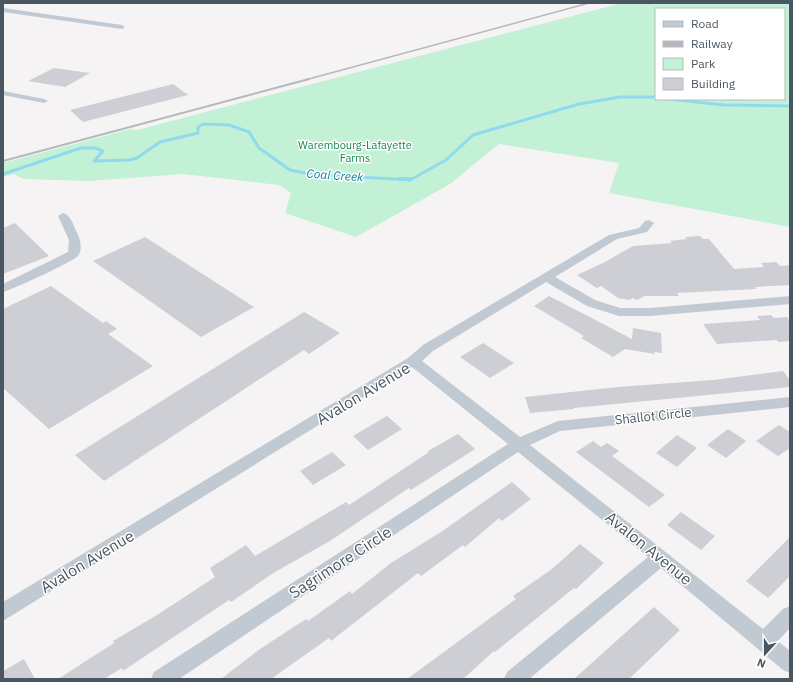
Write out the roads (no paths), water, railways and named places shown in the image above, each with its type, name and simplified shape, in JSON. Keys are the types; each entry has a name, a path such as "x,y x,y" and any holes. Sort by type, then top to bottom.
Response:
{"street":[{"path":"3,10 122,28"},
{"path":"3,93 44,101"},
{"path":"3,288 39,272 73,254 75,249 72,231 63,216"},
{"path":"413,361 428,348 547,278 613,237 643,230 649,223"},
{"path":"547,278 591,303 619,312 650,312 790,300"},
{"name":"Avalon Avenue","path":"3,612 413,361 661,557 790,663"},
{"name":"Shallot Circle","path":"519,444 558,426 790,402"},
{"name":"Sagrimore Circle","path":"161,679 519,444"},
{"path":"514,679 661,557"},
{"path":"764,641 790,615"}],"waterway":[{"name":"Coal Creek","path":"3,174 81,148 95,148 103,151 94,161 129,160 137,158 160,142 198,133 198,127 203,124 229,125 249,132 259,148 290,170 309,174 410,180 446,160 473,135 579,104 620,97 655,97"},
{"name":"Coal Creek","path":"678,100 724,105 790,106"},
{"name":"Coal Creek","path":"399,179 411,179"}],"railway":[{"path":"305,80 589,3"},
{"path":"3,161 309,79"}],"park label":[{"name":"Warembourg-Lafayette Farms","path":"355,151"}]}
